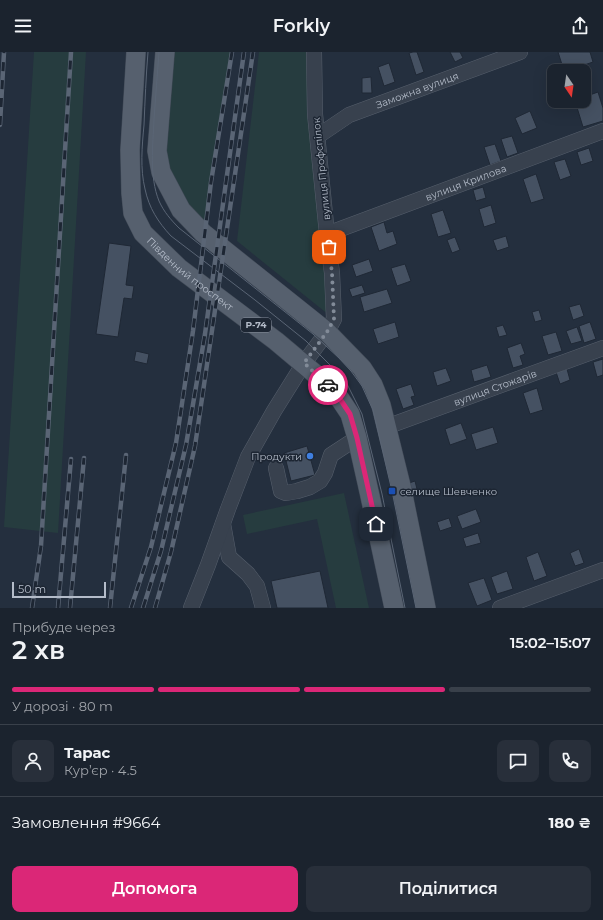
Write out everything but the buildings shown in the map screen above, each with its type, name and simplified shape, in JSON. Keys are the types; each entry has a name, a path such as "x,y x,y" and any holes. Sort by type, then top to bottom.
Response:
{"main road":[{"name":"Південний проспект","path":"136,52 130,150 133,213 143,233 179,268 304,363 326,383 340,399 350,414 357,438 394,608"},
{"path":"165,52 157,151 161,172 180,210 203,233 327,332 362,368 373,385 381,405 402,490 426,608"}],"street":[{"name":"вулиця Профспілок","path":"191,608 248,457 274,411 304,363 327,332 334,319 332,273 316,114 314,52"},
{"name":"Заможна вулиця","path":"318,136 349,115 520,52"},
{"name":"вулиця Крилова","path":"327,234 603,131"},
{"name":"вулиця Стожарів","path":"386,427 603,348"},
{"path":"276,468 281,491 286,493 310,487 320,481 325,473 331,455 357,438"},
{"path":"223,523 229,557 248,574 257,586 263,608"},
{"path":"500,608 603,570"}],"green space":[{"path":"34,52 86,52 58,533 4,527"},
{"path":"165,52 232,52 203,233 157,151"},
{"path":"259,52 314,52 334,319 237,241"},
{"path":"344,493 369,608 336,608 317,519 247,534 243,515"}],"tram line":[{"path":"148,52 142,165 143,181 152,209 158,220 171,236 306,341 347,384 362,414 382,494 405,608"},
{"path":"159,52 152,161 154,181 159,201 168,216 179,228 313,334 339,358 362,386 373,410 392,491 416,608"}],"railway":[{"path":"0,125 4,52"},
{"path":"32,608 41,546 71,52"},
{"path":"131,608 151,547 176,443 193,331 211,182 232,52"},
{"path":"143,608 161,551 186,445 205,334 244,52"},
{"path":"155,608 171,552 195,446 253,52"},
{"path":"110,608 126,455"},
{"path":"70,608 84,458"},
{"path":"58,608 71,459"}],"way so far":[{"path":"328,385 304,363 327,332 334,319 329,247"}],"place":[{"name":"Продукти","path":"310,456"},
{"name":"селище Шевченко","path":"392,491"}],"route":[{"path":"328,385 350,414 357,438 376,524"}]}
